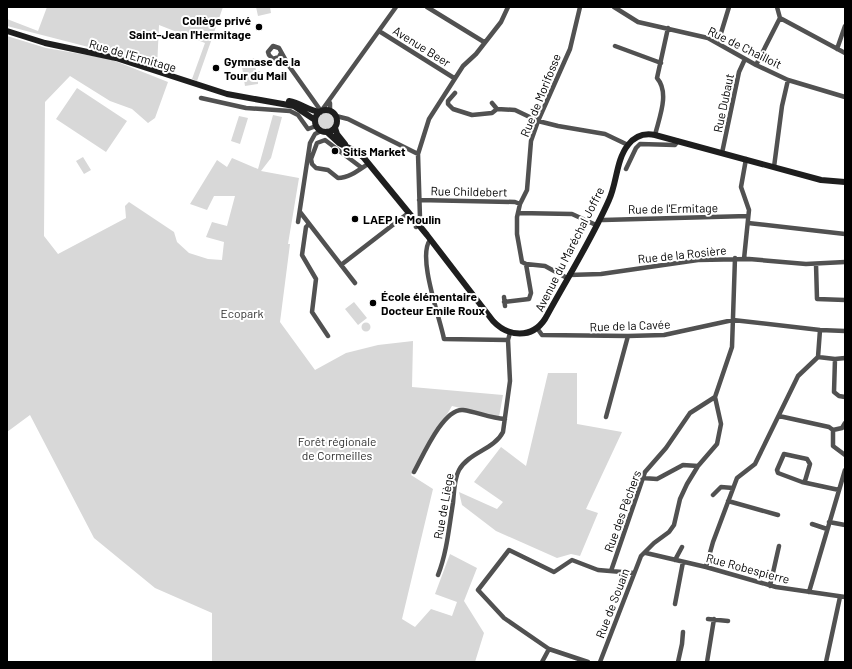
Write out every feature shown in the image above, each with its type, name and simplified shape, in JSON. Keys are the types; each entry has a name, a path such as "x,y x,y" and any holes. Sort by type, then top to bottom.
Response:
{"street":[{"path":"321,110 330,101 396,7"},
{"path":"427,7 484,42"},
{"path":"430,241 424,236 419,227 418,154 429,119 454,78 501,22 508,7"},
{"name":"Rue de Morifosse","path":"504,302 529,299 531,293 526,264 522,262 519,249 517,234 518,213 520,204 527,190 531,141 538,121 570,49 580,7"},
{"path":"718,43 729,7"},
{"path":"756,65 780,18 777,7"},
{"name":"Rue de Chailloit","path":"614,8 638,22 708,38 756,65 788,80 845,97"},
{"path":"780,18 845,53"},
{"path":"837,49 845,26"},
{"path":"655,135 663,96 662,86 657,78 668,28"},
{"name":"Rue de l'Ermitage","path":"7,31 45,43 116,58 191,84 253,99 294,106 339,143 347,146"},
{"name":"Avenue Beer","path":"379,31 454,78"},
{"path":"285,60 270,57 268,54 270,48 277,46 285,60 321,110 320,127 310,143 298,222"},
{"path":"615,46 661,63"},
{"path":"277,58 281,53"},
{"name":"Rue Dubaut","path":"722,153 739,72 745,59"},
{"path":"774,167 782,106 788,80"},
{"path":"455,93 447,102 453,109 472,115 492,113 497,109 514,110 538,121 572,129 604,134 628,145 642,135 655,135 821,180 845,182"},
{"path":"444,94 451,98"},
{"path":"201,98 246,108 290,111 298,115 308,128 335,128"},
{"name":"Rue de l'Ermitage","path":"253,99 290,101 303,105 311,110 330,111"},
{"path":"330,101 330,111 336,116 348,119 418,154"},
{"path":"492,103 497,109"},
{"path":"336,116 337,123 335,128 340,138 368,164 419,227 493,321 502,329 510,333 508,340 444,339 428,276 426,247 430,241"},
{"path":"362,168 325,140 317,143 312,164 316,168 328,170 338,178 350,175 362,168 368,164"},
{"path":"626,169 636,148 640,144 675,145 678,141"},
{"name":"Avenue du Maréchal Joffre","path":"510,333 523,334 537,328 545,319 600,219 612,194 622,155 628,145"},
{"path":"744,259 749,210 741,187 746,159"},
{"name":"Rue Childebert","path":"419,200 515,202 520,204"},
{"path":"300,212 355,283"},
{"name":"Rue Childebert","path":"518,213 572,214 596,225"},
{"path":"341,265 409,215"},
{"name":"Rue de l'Ermitage","path":"600,219 669,219 748,216"},
{"path":"748,223 845,234"},
{"path":"309,224 306,227 302,255 316,279 312,312 328,336"},
{"path":"715,397 732,346 735,258"},
{"name":"Rue de la Rosière","path":"568,276 601,274 690,260 735,258 816,264 845,262"},
{"path":"526,264 544,266 568,276"},
{"path":"816,264 817,299 845,300"},
{"name":"Rue de la Cavée","path":"537,328 542,335 628,336 671,334 733,320 820,330 845,330"},
{"path":"706,566 737,478 755,464 798,376 818,357 820,330"},
{"path":"606,417 628,336"},
{"name":"Rue de Liège","path":"438,575 444,558 457,475 464,462 500,438 503,432 510,382 508,340"},
{"path":"818,357 834,359 845,358"},
{"path":"834,359 834,392 845,397"},
{"name":"Rue de Souain","path":"600,662 641,556 646,553 674,525 680,499 686,484 698,466 717,444 720,436 721,424 715,397"},
{"name":"Rue des Pêchers","path":"611,571 645,472 666,448 690,413 715,397"},
{"path":"414,472 440,426 456,412 462,410 488,418 505,419"},
{"path":"779,416 833,430 842,428 845,423"},
{"path":"833,430 833,446 845,454"},
{"path":"805,481 810,464 807,459 784,454 777,470 778,473 789,478 839,490"},
{"path":"642,478 657,479 683,465 698,466"},
{"path":"809,592 845,472"},
{"path":"712,495 721,487 733,488"},
{"path":"728,501 778,515"},
{"path":"829,522 845,525"},
{"path":"812,524 827,529"},
{"path":"770,586 779,546"},
{"path":"675,560 682,547"},
{"path":"588,662 549,649 504,618 478,590 509,550 554,572 572,560 598,570 634,573"},
{"name":"Rue Robespierre","path":"646,553 706,566 770,586 843,597"},
{"path":"675,604 682,562"},
{"path":"826,662 843,597"},
{"path":"708,619 728,621"},
{"path":"707,662 714,619"},
{"path":"678,662 683,632"},
{"path":"542,662 549,649"}],"green space":[{"path":"47,7 223,7 197,81 192,79 205,43 159,25 157,68 104,51 7,26 7,19 38,31"},
{"path":"256,7 270,7 271,13 258,16"},
{"name":"Forêt régionale de Cormeilles","path":"7,36 46,48 110,59 168,82 155,118 148,123 132,109 110,101 70,76 45,102 44,236 58,254 126,218 125,206 129,202 174,232 177,242 189,253 208,259 222,260 224,242 206,237 212,222 227,226 235,196 214,196 207,210 190,204 217,160 227,167 232,158 258,169 273,115 282,117 271,158 261,171 299,178 288,244 290,244 280,322 315,370 346,353 378,345 413,341 412,387 503,395 499,417 452,406 411,475 433,489 402,619 415,627 431,609 452,616 457,602 435,594 450,554 477,568 464,601 484,633 475,662 212,662 212,613 155,588 94,538 30,415 7,432"},
{"path":"254,58 256,71 260,71 261,81 258,81 258,84 245,86 241,60"},
{"path":"77,88 127,121 106,152 56,119"},
{"path":"326,113 332,115 334,121 332,127 326,129 320,127 318,121 320,115"},
{"path":"239,116 248,118 240,144 231,141"},
{"path":"83,157 91,170 84,174 76,161"},
{"path":"354,302 367,318 358,325 345,309"},
{"path":"364,323 368,323 370,327 368,331 364,331 362,329 362,325"},
{"path":"548,373 577,373 577,424 622,432 586,509 598,513 580,556 571,554 557,558 496,531 462,505 459,492 497,509 503,502 474,482 501,447 526,466"}],"place":[{"name":"Collège privé Saint-Jean l'Hermitage","path":"259,27"},
{"name":"Gymnase de la Tour du Mail","path":"216,68"},
{"name":"Sitis Market","path":"335,151"},
{"name":"LAEP le Moulin","path":"355,219"},
{"name":"École élémentaire Docteur Emile Roux","path":"373,303"}],"park label":[{"name":"Ecopark","path":"242,313"}]}
